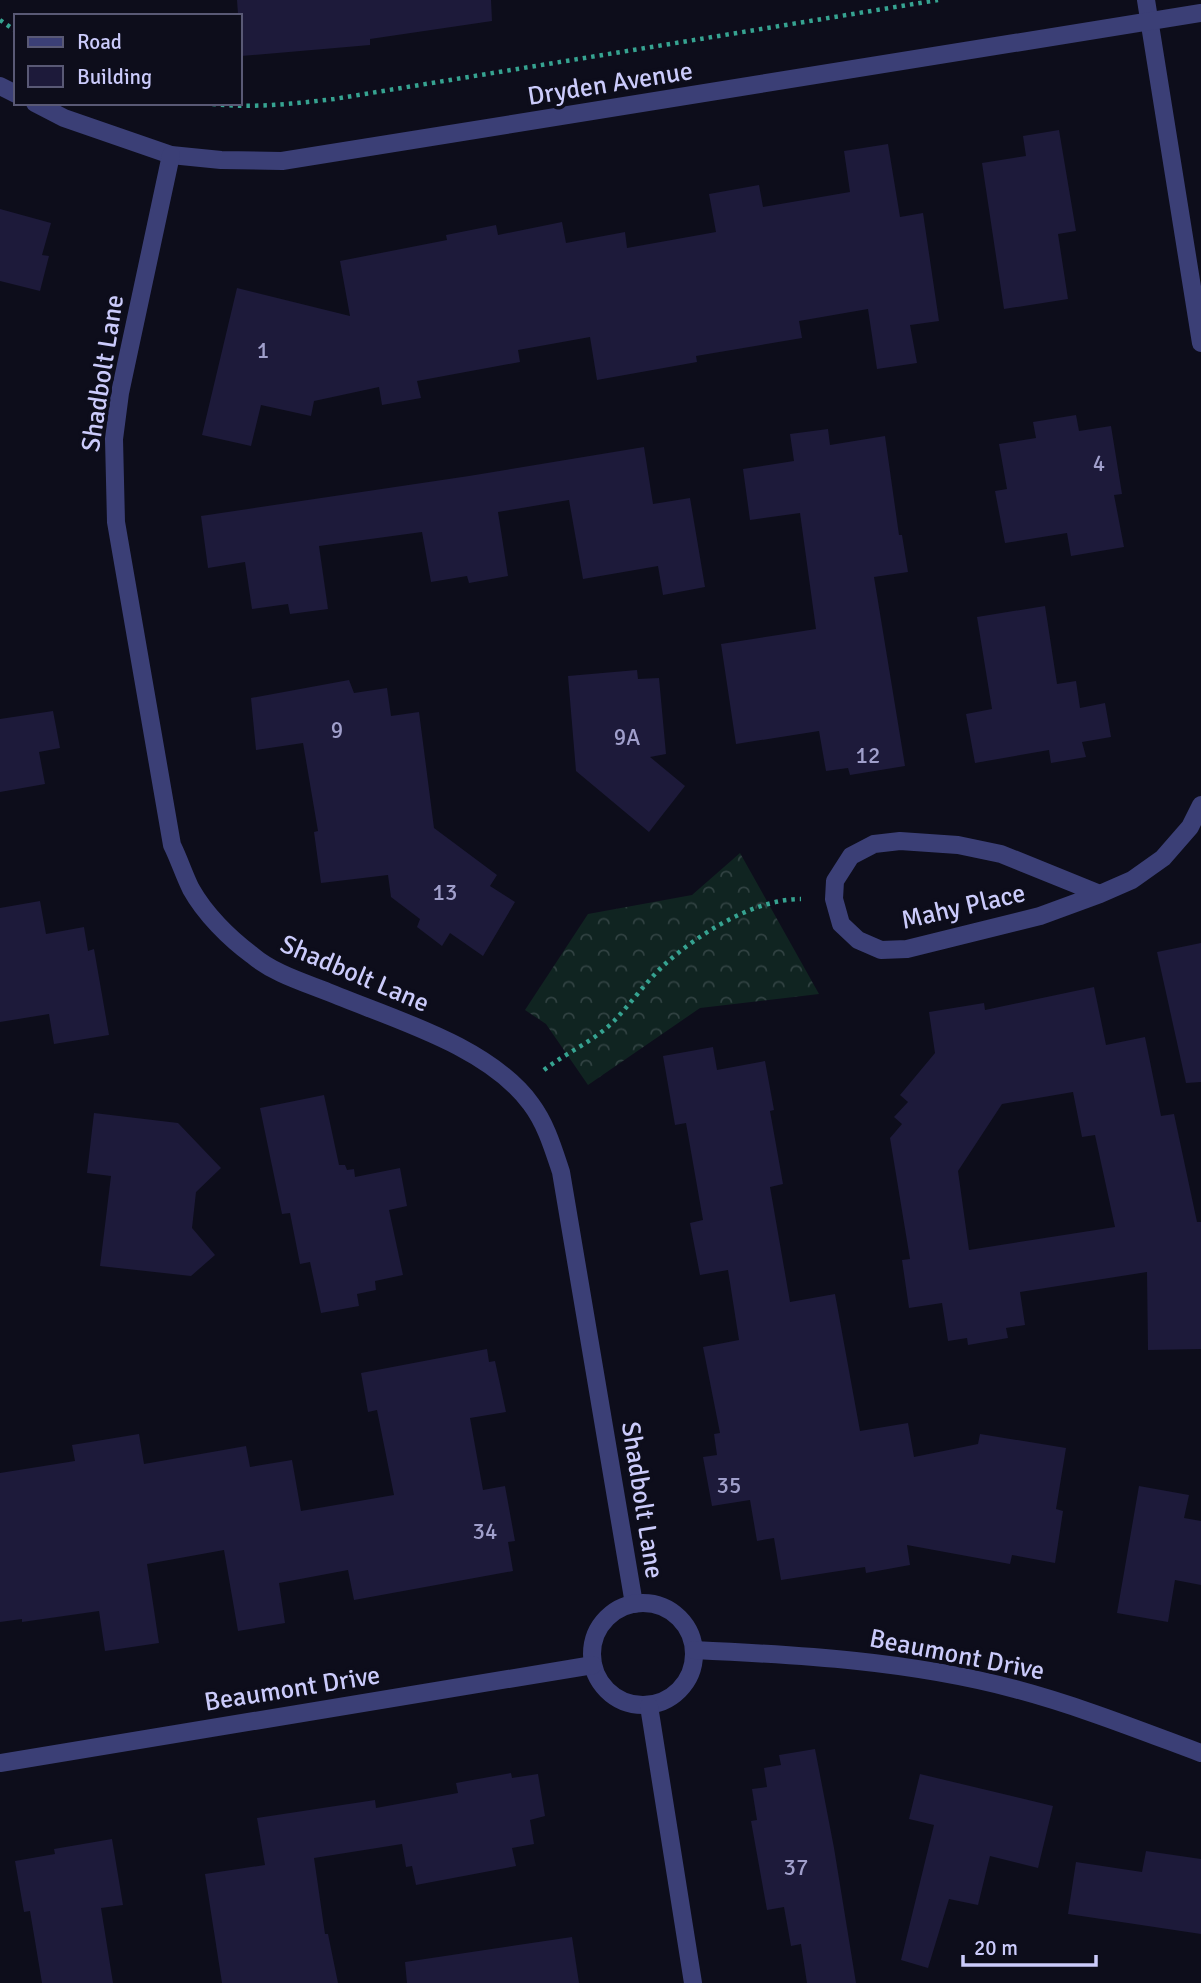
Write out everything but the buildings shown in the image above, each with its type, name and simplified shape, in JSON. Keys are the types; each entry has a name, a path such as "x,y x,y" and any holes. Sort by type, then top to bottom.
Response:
{"street":[{"path":"1146,0 1201,343"},
{"name":"Dryden Avenue","path":"39,105 64,118 171,155 221,160 282,161 1201,13"},
{"name":"Shadbolt Lane","path":"171,155 120,393 114,439 113,484 116,522 172,845 192,890 219,925 253,957 289,976 437,1037 482,1061 508,1080 530,1103 548,1132 561,1172 634,1604"},
{"name":"Mahy Place","path":"1100,894 1001,854 958,845 900,841 874,844 851,856 835,881 834,900 841,924 858,940 881,950 907,948 1040,916 1100,894 1132,880 1163,858 1190,827 1201,805"},
{"path":"648,1603 674,1614 691,1636 694,1650 692,1670 682,1687 668,1700 649,1706 634,1705 607,1692 598,1680 593,1665 592,1649 596,1633 612,1615 634,1604 648,1603"},
{"name":"Beaumont Drive","path":"694,1650 839,1658 926,1670 1014,1688 1093,1712 1201,1753"},
{"name":"Beaumont Drive","path":"0,1763 593,1665"},
{"path":"649,1706 694,1983"}],"path":[{"path":"233,105 285,105 334,99 938,0"},
{"path":"538,1074 590,1042 614,1021 664,965 729,920 760,905 788,899 834,900"}],"green space":[{"path":"740,853 819,994 700,1008 588,1085 546,1024 525,1010 588,914 692,895"}]}
